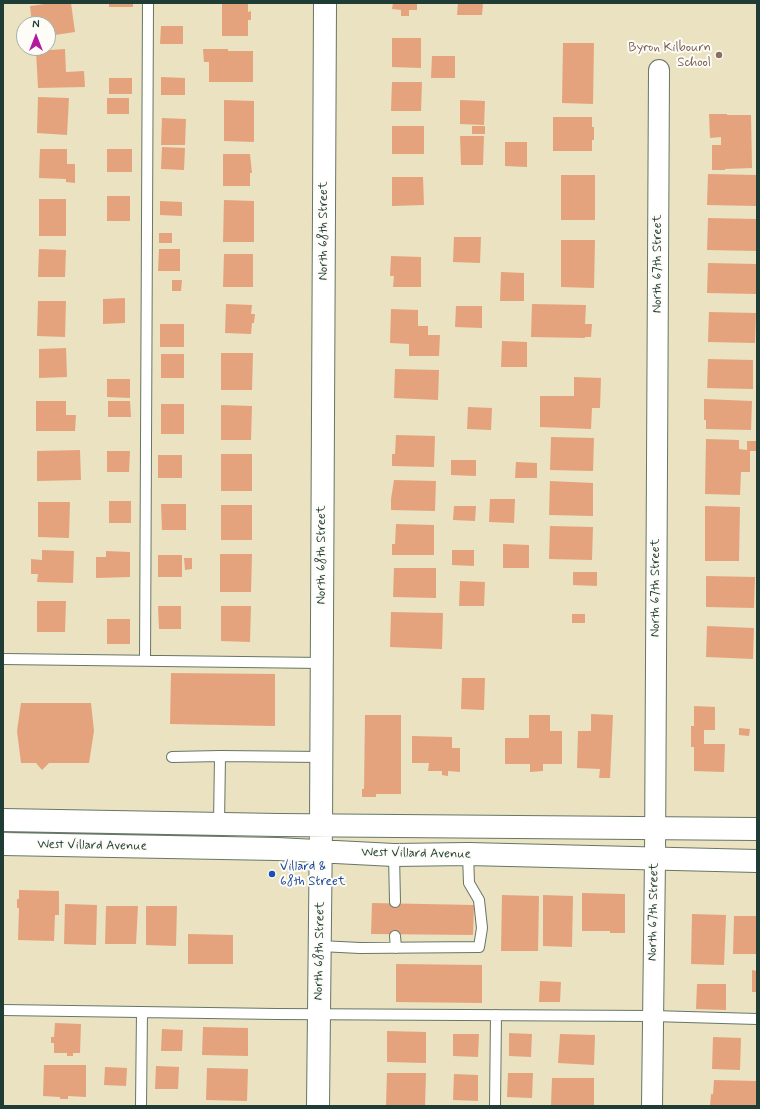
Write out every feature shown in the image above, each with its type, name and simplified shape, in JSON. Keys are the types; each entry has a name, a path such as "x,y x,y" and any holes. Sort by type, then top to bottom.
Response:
{"street":[{"name":"North 68th Street","path":"318,1106 322,757 325,3"},
{"name":"North 67th Street","path":"652,1106 660,70"},
{"name":"West Villard Avenue","path":"3,820 220,824 757,829"},
{"name":"West Villard Avenue","path":"3,844 321,851 394,855 468,854 757,861"}],"lane":[{"path":"145,661 148,3"},
{"path":"3,659 322,663"},
{"path":"220,756 220,824"},
{"path":"172,757 322,757"},
{"path":"320,946 360,948 479,947 482,928 479,900 469,883 468,854"},
{"path":"394,855 395,902"},
{"path":"395,936 396,948"},
{"path":"3,1010 652,1016 757,1019"},
{"path":"141,1106 142,1012"},
{"path":"495,1106 496,1015"}],"building":[{"path":"52,3 71,3 75,32 56,35 56,16 31,16 30,6"},
{"path":"109,3 133,3 133,7 109,7"},
{"path":"222,3 248,3 248,12 251,11 251,20 248,20 248,36 222,36"},
{"path":"393,3 417,3 417,10 409,10 409,16 401,16 401,10 392,9"},
{"path":"458,3 483,3 482,15 457,15"},
{"path":"161,26 183,26 183,44 160,44"},
{"path":"392,38 421,38 421,68 392,67"},
{"path":"563,43 594,43 593,104 562,103"},
{"path":"65,49 66,72 84,71 85,87 38,88 36,56 56,56 56,50"},
{"path":"203,49 253,51 253,82 209,82 209,62 204,62"},
{"path":"432,56 455,56 455,78 431,78"},
{"path":"161,77 185,78 185,95 161,95"},
{"path":"109,78 132,78 132,94 109,94"},
{"path":"392,82 422,82 421,111 391,111"},
{"path":"38,97 69,98 67,135 37,133"},
{"path":"107,98 129,98 129,114 107,114"},
{"path":"224,100 254,101 254,142 224,141"},
{"path":"460,100 485,101 484,125 460,124"},
{"path":"709,114 751,115 752,168 712,170 712,145 721,145 721,137 710,138"},
{"path":"553,117 592,117 594,140 592,140 592,151 553,151"},
{"path":"162,118 186,119 185,145 161,145"},
{"path":"392,126 424,126 424,154 392,154"},
{"path":"472,126 485,126 485,134 472,134"},
{"path":"460,136 484,136 483,165 461,165"},
{"path":"505,142 527,142 527,167 505,166"},
{"path":"162,147 185,148 184,170 161,169"},
{"path":"40,149 67,149 67,164 75,164 75,183 66,182 66,179 39,178"},
{"path":"107,149 132,149 132,172 107,172"},
{"path":"223,154 250,154 252,173 250,173 250,186 223,186"},
{"path":"708,174 757,175 757,206 707,205"},
{"path":"561,175 595,175 595,220 561,220"},
{"path":"392,177 423,177 424,205 392,206"},
{"path":"107,196 130,196 130,221 107,221"},
{"path":"39,199 66,199 66,236 39,236"},
{"path":"224,200 254,201 254,242 223,242"},
{"path":"160,201 182,202 182,216 160,215"},
{"path":"708,218 757,219 757,251 707,250"},
{"path":"159,233 172,233 172,243 159,243"},
{"path":"454,237 481,237 480,263 453,262"},
{"path":"561,240 595,240 594,288 561,287"},
{"path":"39,249 66,250 65,277 38,277"},
{"path":"159,249 180,249 180,271 158,271"},
{"path":"224,254 253,254 253,287 223,287"},
{"path":"391,256 421,257 421,287 393,287 394,276 390,276"},
{"path":"708,263 757,264 757,294 707,293"},
{"path":"501,272 524,273 524,301 500,301"},
{"path":"172,280 182,280 181,291 172,291"},
{"path":"125,298 125,323 103,324 103,299"},
{"path":"38,301 66,301 65,337 37,336"},
{"path":"226,304 252,305 251,314 255,314 251,334 225,333"},
{"path":"532,304 586,305 585,324 592,324 591,337 531,337"},
{"path":"456,306 482,306 482,328 455,327"},
{"path":"391,309 418,310 418,326 428,326 428,335 440,335 439,356 409,356 409,344 390,343"},
{"path":"709,312 756,313 755,343 708,342"},
{"path":"160,324 184,324 184,347 160,347"},
{"path":"502,341 527,342 527,367 501,367"},
{"path":"66,348 67,377 39,378 39,349"},
{"path":"221,353 253,353 252,390 221,390"},
{"path":"161,354 184,354 184,378 161,378"},
{"path":"708,359 753,360 753,389 707,388"},
{"path":"395,369 439,370 438,400 394,398"},
{"path":"574,377 601,378 600,408 592,408 591,429 540,427 540,396 574,396"},
{"path":"107,379 130,379 130,398 107,397"},
{"path":"704,399 752,401 751,430 706,429 706,420 704,420"},
{"path":"36,401 66,401 66,415 76,415 75,431 36,431"},
{"path":"108,401 130,401 131,417 108,417"},
{"path":"161,404 184,404 184,434 161,434"},
{"path":"221,405 252,406 251,440 221,440"},
{"path":"468,407 492,408 491,430 467,429"},
{"path":"396,435 435,436 434,467 392,466 392,454 395,454"},
{"path":"551,437 594,438 593,471 550,470"},
{"path":"706,439 739,440 739,449 747,450 747,441 757,441 757,451 750,451 750,472 741,472 740,495 705,494"},
{"path":"80,450 81,480 37,481 37,451"},
{"path":"107,451 130,451 129,472 107,472"},
{"path":"221,454 252,454 252,491 221,491"},
{"path":"158,455 182,455 182,478 158,478"},
{"path":"451,460 476,460 476,476 451,475"},
{"path":"516,462 537,463 537,478 515,478"},
{"path":"394,480 436,481 435,511 391,510"},
{"path":"550,481 593,483 593,516 549,515"},
{"path":"490,499 515,499 514,523 489,522"},
{"path":"109,501 131,501 131,523 109,523"},
{"path":"38,502 70,502 69,538 38,537"},
{"path":"161,504 186,504 186,530 162,530"},
{"path":"221,505 252,505 252,540 221,540"},
{"path":"454,506 476,506 475,521 453,520"},
{"path":"705,506 740,507 739,561 705,561"},
{"path":"396,524 434,525 434,555 392,555 392,544 395,544"},
{"path":"550,526 593,527 592,560 549,559"},
{"path":"503,544 529,545 529,568 503,568"},
{"path":"42,550 74,551 73,583 37,582 38,574 31,574 31,559 42,560"},
{"path":"452,550 474,550 474,566 452,565"},
{"path":"106,551 130,552 130,577 96,578 96,557 106,557"},
{"path":"220,554 252,554 251,592 220,592"},
{"path":"158,555 182,555 182,577 158,577"},
{"path":"184,558 192,558 192,569 185,570"},
{"path":"394,568 436,568 436,598 393,597"},
{"path":"573,572 597,572 597,586 573,585"},
{"path":"706,576 755,577 754,608 706,607"},
{"path":"460,581 485,582 484,606 459,606"},
{"path":"37,601 66,601 65,632 37,632"},
{"path":"158,606 181,606 181,629 159,629"},
{"path":"221,606 251,606 250,642 221,641"},
{"path":"391,612 443,613 442,649 390,647"},
{"path":"572,614 585,614 585,623 572,623"},
{"path":"107,619 130,619 130,644 107,644"},
{"path":"707,626 754,628 753,659 706,657"},
{"path":"171,673 275,674 275,726 170,724"},
{"path":"462,678 485,678 484,710 461,709"},
{"path":"21,703 91,703 94,731 89,763 49,763 42,770 36,763 21,763 17,731"},
{"path":"694,706 715,707 715,730 704,730 704,744 725,744 724,772 694,771 694,747 691,747 691,726 694,726"},
{"path":"591,714 613,715 610,778 599,778 600,769 577,768 578,731 591,731"},
{"path":"365,715 401,715 401,794 376,794 376,797 362,797 362,789 364,789"},
{"path":"529,715 550,715 550,731 562,731 562,764 543,764 543,771 530,772 530,764 505,764 505,738 529,738"},
{"path":"739,728 750,729 749,736 739,735"},
{"path":"412,736 452,737 452,748 460,748 460,772 448,771 448,776 442,775 442,771 428,771 429,763 412,763"},
{"path":"19,890 59,891 59,915 55,915 54,941 18,940 19,908 17,908 17,899 19,899"},
{"path":"582,893 625,894 625,933 610,933 610,931 582,931"},
{"path":"502,895 539,896 538,951 501,951"},
{"path":"543,895 573,896 572,947 543,946"},
{"path":"372,903 474,905 473,935 371,934"},
{"path":"65,904 97,905 96,945 64,944"},
{"path":"106,906 138,906 136,944 105,944"},
{"path":"146,906 177,906 176,946 146,945"},
{"path":"692,914 726,915 724,965 691,964"},
{"path":"734,916 757,916 757,954 733,954"},
{"path":"188,934 233,935 233,964 188,964"},
{"path":"396,964 482,965 482,1003 396,1002"},
{"path":"752,970 757,971 757,992 752,992"},
{"path":"540,981 561,982 560,1002 539,1002"},
{"path":"697,984 726,984 726,1010 696,1009"},
{"path":"55,1023 81,1024 80,1053 73,1053 73,1056 67,1056 67,1053 54,1053 54,1043 51,1043 51,1037 54,1037"},
{"path":"203,1027 248,1028 248,1056 202,1055"},
{"path":"162,1029 183,1030 182,1051 161,1051"},
{"path":"387,1031 426,1032 426,1063 387,1062"},
{"path":"509,1033 532,1034 531,1057 509,1056"},
{"path":"453,1034 479,1034 478,1057 453,1056"},
{"path":"560,1034 595,1035 594,1065 558,1063"},
{"path":"713,1037 741,1038 740,1070 712,1069"},
{"path":"44,1065 86,1065 86,1097 68,1096 68,1099 60,1099 60,1097 43,1096"},
{"path":"156,1066 179,1067 178,1089 155,1089"},
{"path":"105,1067 127,1068 126,1086 104,1085"},
{"path":"207,1068 248,1069 247,1101 206,1100"},
{"path":"387,1073 426,1073 425,1106 386,1105"},
{"path":"508,1073 533,1073 532,1098 507,1097"},
{"path":"454,1074 478,1075 478,1101 453,1100"},
{"path":"552,1078 594,1078 594,1106 551,1106"},
{"path":"714,1080 757,1081 757,1106 710,1106"}],"place":[{"name":"Byron Kilbourn School","path":"719,55"},
{"name":"Villard & 68th Street","path":"272,874"}]}
